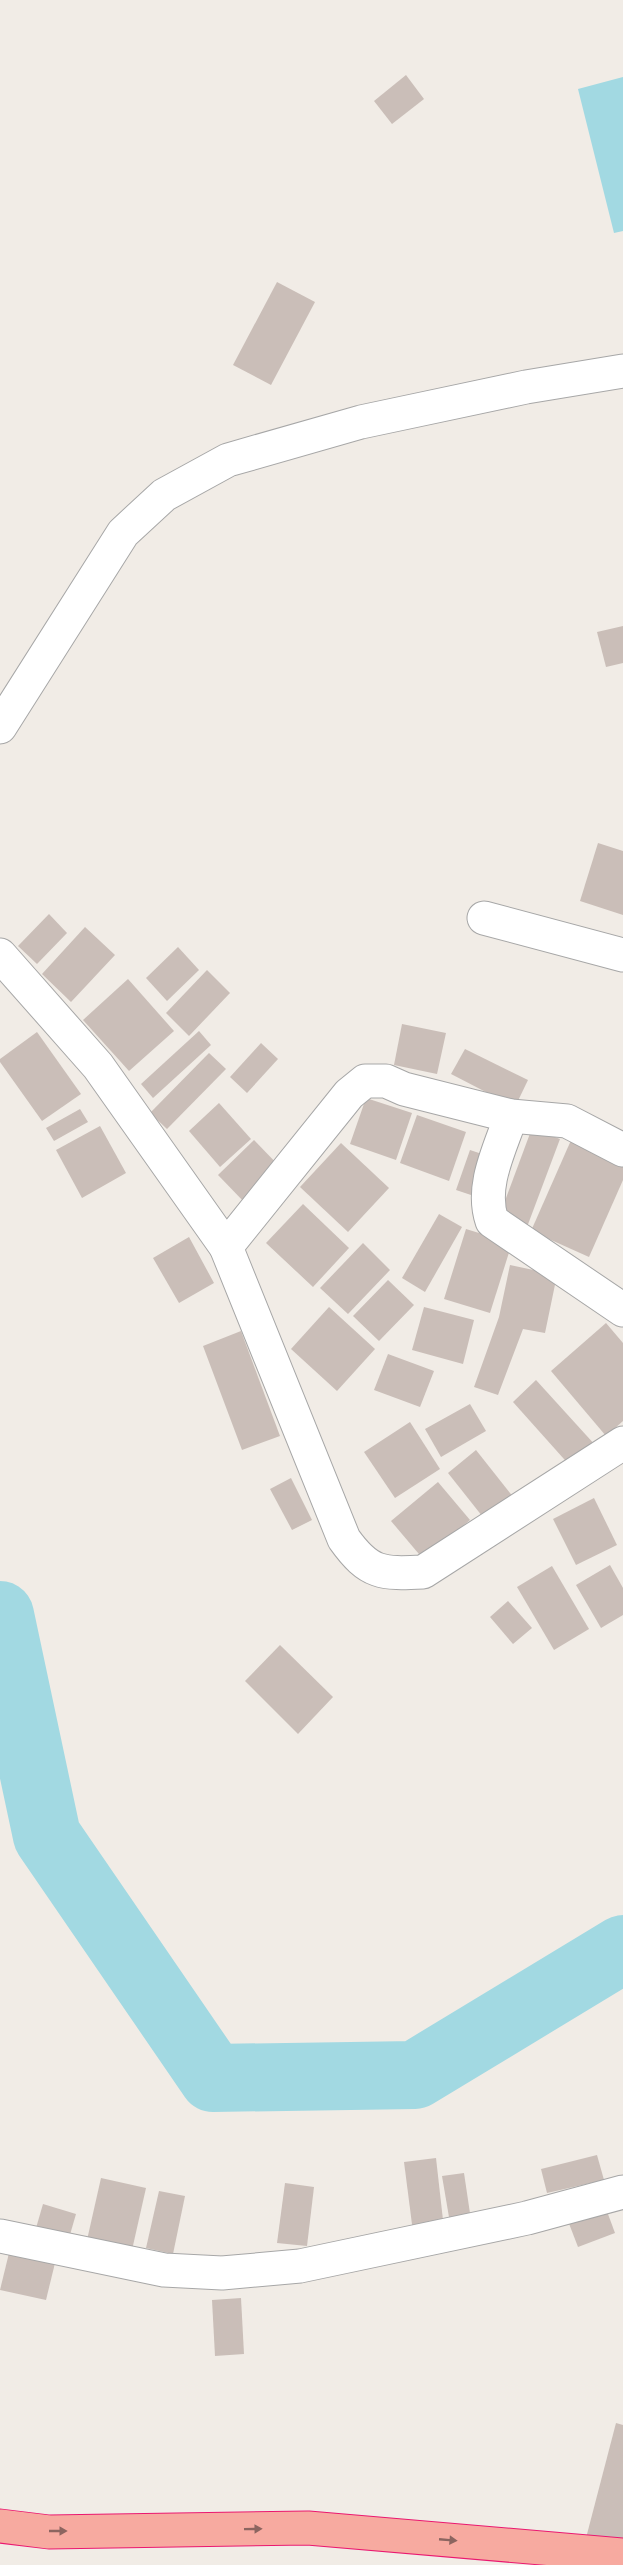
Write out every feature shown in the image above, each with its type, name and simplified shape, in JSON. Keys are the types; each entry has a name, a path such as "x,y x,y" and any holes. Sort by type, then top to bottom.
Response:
{"highway":[{"path":"0,2526 50,2532 308,2528 623,2555"}],"street":[{"path":"0,727 123,533 164,495 228,460 361,422 526,387 623,371"},
{"path":"484,918 623,955"},
{"path":"0,955 98,1066 226,1247 344,1539 360,1561 389,1574 423,1572 623,1443"},
{"path":"226,1247 349,1094 365,1081 386,1081 404,1089 511,1116 567,1121 623,1150"},
{"path":"511,1116 487,1190 487,1206 492,1221 623,1310"},
{"path":"0,2236 164,2270 222,2273 300,2266 527,2218 623,2192"}],"water":[{"path":"623,77 623,231 614,233 578,89"}],"building":[{"path":"406,75 424,99 392,124 374,101"},
{"path":"277,282 315,302 271,385 233,365"},
{"path":"623,626 623,663 606,667 597,632"},
{"path":"598,843 623,851 623,915 580,901"},
{"path":"49,914 67,933 37,964 18,946"},
{"path":"85,927 115,955 71,1002 42,974"},
{"path":"178,947 199,970 167,1001 146,978"},
{"path":"207,970 230,993 189,1036 166,1013"},
{"path":"128,979 174,1031 129,1071 83,1020"},
{"path":"402,1024 446,1033 437,1074 394,1065"},
{"path":"199,1031 211,1045 153,1098 141,1084"},
{"path":"37,1032 81,1094 42,1121 0,1062 0,1059"},
{"path":"261,1043 278,1059 247,1093 230,1077"},
{"path":"465,1049 528,1080 515,1107 451,1074"},
{"path":"209,1053 226,1069 167,1129 150,1113"},
{"path":"366,1098 412,1113 396,1160 350,1144"},
{"path":"219,1103 251,1139 220,1167 189,1131"},
{"path":"80,1109 88,1122 54,1141 46,1128"},
{"path":"417,1115 466,1132 449,1181 400,1163"},
{"path":"100,1126 126,1173 82,1198 56,1150"},
{"path":"532,1128 560,1139 527,1227 499,1217"},
{"path":"572,1138 623,1161 623,1180 589,1257 531,1231"},
{"path":"254,1140 282,1169 247,1205 218,1175"},
{"path":"341,1143 389,1188 348,1232 300,1187"},
{"path":"470,1150 488,1156 474,1196 456,1190"},
{"path":"303,1204 349,1248 313,1287 266,1243"},
{"path":"439,1214 462,1227 425,1292 402,1278"},
{"path":"466,1229 512,1243 490,1313 444,1299"},
{"path":"189,1237 214,1283 179,1303 153,1258"},
{"path":"363,1243 390,1270 348,1314 320,1288"},
{"path":"510,1265 557,1275 545,1333 523,1329 498,1395 474,1387 499,1317"},
{"path":"388,1280 414,1305 379,1341 353,1316"},
{"path":"329,1307 375,1349 337,1391 291,1349"},
{"path":"424,1307 474,1320 463,1364 412,1350"},
{"path":"606,1323 623,1343 623,1421 606,1436 551,1371"},
{"path":"241,1331 280,1436 242,1450 203,1346"},
{"path":"388,1354 434,1371 420,1407 374,1390"},
{"path":"536,1380 596,1446 572,1468 513,1402"},
{"path":"470,1404 486,1431 441,1457 425,1429"},
{"path":"410,1422 440,1469 395,1498 364,1452"},
{"path":"476,1450 518,1503 490,1526 448,1473"},
{"path":"291,1478 312,1520 292,1530 270,1489"},
{"path":"438,1482 470,1520 424,1560 391,1521"},
{"path":"594,1498 617,1545 576,1565 553,1519"},
{"path":"610,1565 623,1588 623,1615 601,1628 576,1585"},
{"path":"552,1566 589,1629 554,1650 517,1587"},
{"path":"508,1601 532,1628 513,1644 490,1617"},
{"path":"280,1645 333,1697 298,1734 245,1681"},
{"path":"597,2155 604,2180 547,2193 541,2169"},
{"path":"436,2158 444,2229 413,2232 404,2162"},
{"path":"464,2173 471,2220 450,2223 442,2176"},
{"path":"101,2178 146,2188 132,2250 87,2240"},
{"path":"285,2183 314,2187 307,2246 277,2243"},
{"path":"159,2191 185,2196 173,2254 146,2248"},
{"path":"43,2204 76,2214 67,2245 34,2235"},
{"path":"605,2206 615,2233 578,2247 568,2221"},
{"path":"9,2253 55,2263 46,2300 0,2290"},
{"path":"241,2298 244,2354 215,2356 212,2300"},
{"path":"616,2423 623,2425 623,2548 586,2538"}],"waterway":[{"path":"0,1615 47,1836 213,2078 415,2075 623,1949"}]}
